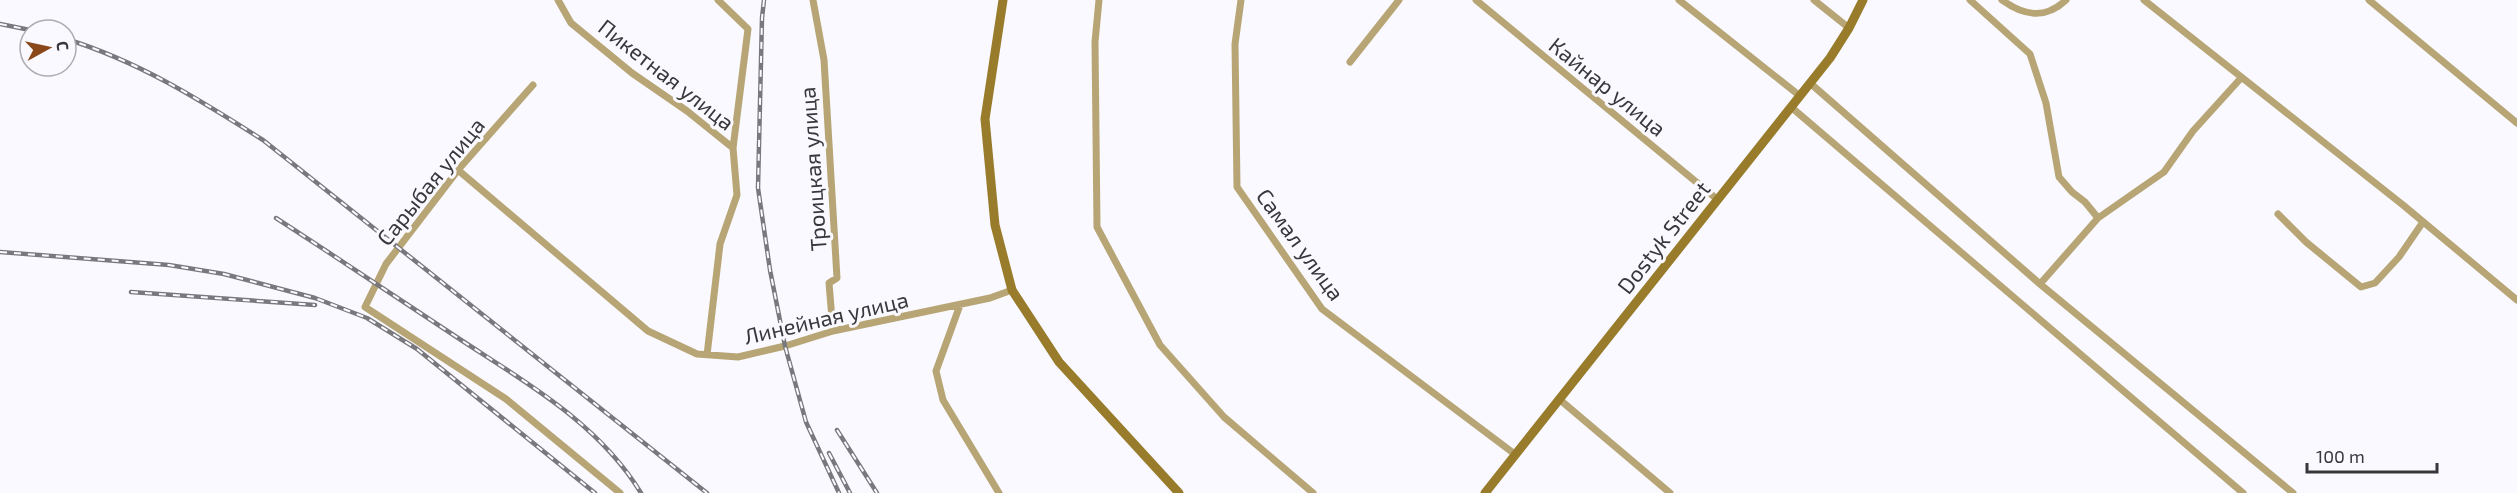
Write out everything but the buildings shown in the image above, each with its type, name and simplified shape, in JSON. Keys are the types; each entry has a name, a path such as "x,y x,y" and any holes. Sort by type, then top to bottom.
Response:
{"street":[{"name":"Пикетная улица","path":"558,0 571,23 632,73 687,111 733,148"},
{"path":"707,355 720,244 737,195 733,148 748,29 718,0"},
{"name":"Троицкая улица","path":"813,0 824,60 837,278 829,283 833,331"},
{"path":"1003,0 985,118 995,225 1012,290 1059,362 1179,493"},
{"path":"1099,0 1095,42 1097,227 1160,345 1224,417 1313,493"},
{"name":"Самал улица","path":"1241,0 1235,44 1238,187 1322,309 1516,455"},
{"path":"1350,62 1399,0"},
{"name":"Кайнар улица","path":"1476,0 1718,200"},
{"path":"1679,0 1800,96"},
{"path":"1815,0 1849,28"},
{"name":"Dostyk Street","path":"1485,493 1830,58 1863,0"},
{"path":"1970,0 2030,54 2046,103 2059,177 2098,218"},
{"path":"2002,0 2018,11 2034,14 2049,12 2066,0"},
{"path":"2144,0 2423,222 2517,300"},
{"path":"2369,0 2517,123"},
{"path":"2040,284 2098,218 2164,172 2193,131 2241,78"},
{"path":"1810,84 2040,284 2293,493"},
{"name":"Сарыбая улица","path":"533,86 458,170 386,264 365,307 506,399 620,493"},
{"path":"1791,107 2243,493"},
{"name":"Линейная улица","path":"458,170 648,331 697,354 738,357 833,331 960,305 1012,290"},
{"path":"2278,214 2328,261 2361,287 2375,283 2399,257 2423,222"},
{"path":"960,305 936,371 943,400 999,493"},
{"path":"1559,399 1670,493"}],"railway":[{"path":"764,0 758,188 770,270 785,346 806,422 839,493"},
{"path":"0,24 18,28"},
{"path":"78,43 118,58 168,83 263,140 707,493"},
{"path":"276,218 557,405 603,445 641,493"},
{"path":"0,252 169,265 224,274 315,298 367,318 417,349 595,493"},
{"path":"131,292 315,305"},
{"path":"837,430 877,493"},
{"path":"829,453 850,493"}]}
